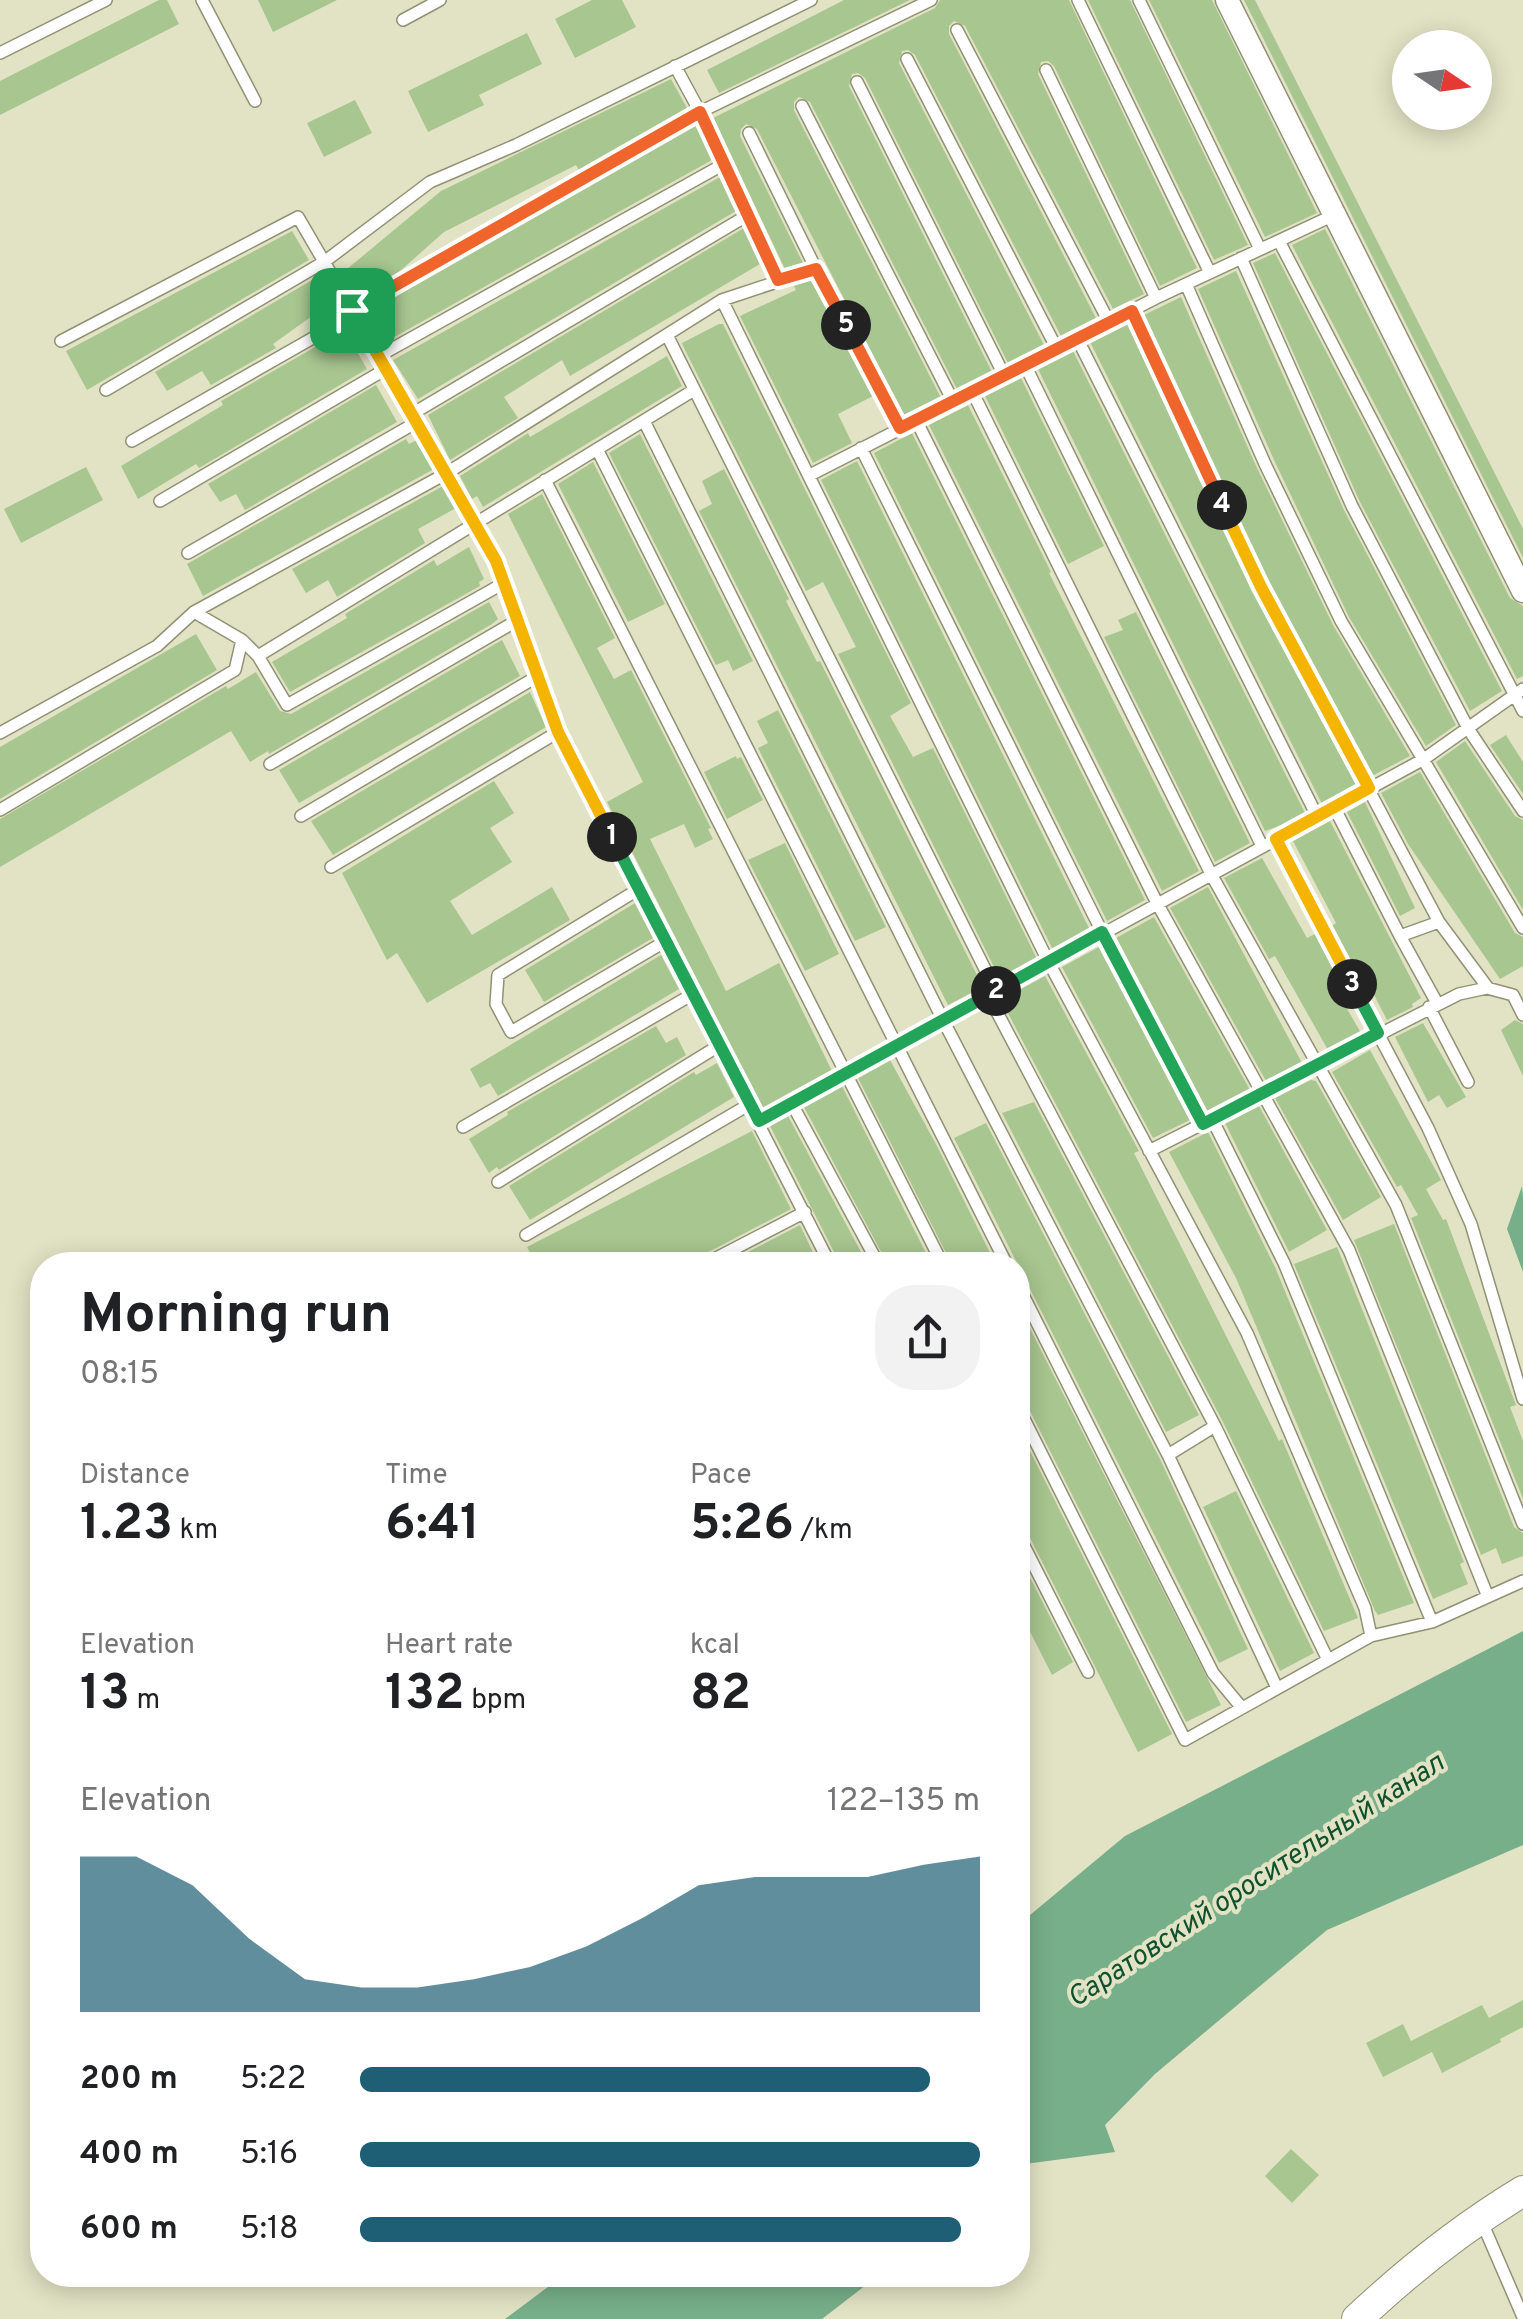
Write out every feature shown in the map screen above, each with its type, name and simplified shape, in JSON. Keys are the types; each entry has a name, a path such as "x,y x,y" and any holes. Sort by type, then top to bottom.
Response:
{"street":[{"path":"1227,0 1523,591"},
{"path":"1357,2319 1409,2270 1480,2217 1523,2191"}],"lane":[{"path":"0,53 106,0"},
{"path":"202,0 255,101"},
{"path":"403,20 440,0"},
{"path":"106,390 324,262 430,182 516,145 811,0"},
{"path":"132,441 700,112 932,0"},
{"path":"1078,0 1210,273"},
{"path":"1138,0 1260,249"},
{"path":"958,30 1110,322"},
{"path":"907,59 1057,349"},
{"path":"674,66 700,112 778,280"},
{"path":"1046,70 1156,298"},
{"path":"857,82 1004,375"},
{"path":"802,106 953,401"},
{"path":"749,133 900,428"},
{"path":"379,356 724,164"},
{"path":"188,553 748,215"},
{"path":"810,475 1156,298 1334,215"},
{"path":"60,342 298,216 475,523 504,583 558,732 823,1252"},
{"path":"1279,240 1519,692 1523,710"},
{"path":"1241,258 1352,506 1469,730 1523,812"},
{"path":"0,733 157,646 194,612 447,474 722,300 816,269"},
{"path":"1186,284 1265,464 1341,621 1523,928"},
{"path":"722,300 1048,961 1247,1333 1365,1608 1371,1636"},
{"path":"1132,311 1261,587 1439,922 1488,988"},
{"path":"666,335 992,993 1215,1426 1328,1660"},
{"path":"1078,338 1317,816"},
{"path":"1026,365 1262,846"},
{"path":"160,502 386,368"},
{"path":"258,656 694,390"},
{"path":"972,391 1211,874 1396,1206 1523,1524"},
{"path":"916,420 1156,903 1350,1250 1488,1597"},
{"path":"644,421 943,1020 1168,1455 1277,1688"},
{"path":"861,448 1102,932 1284,1263 1432,1622"},
{"path":"597,449 1000,1252"},
{"path":"546,480 936,1252"},
{"path":"194,612 242,640 258,656 287,705 504,583"},
{"path":"270,764 518,620"},
{"path":"0,810 235,670 242,640"},
{"path":"301,816 538,676"},
{"path":"759,1121 1424,759 1519,692"},
{"path":"331,866 558,732"},
{"path":"1334,807 1468,1082"},
{"path":"1276,839 1428,1128 1471,1224 1523,1398"},
{"path":"639,889 498,975 496,1004 512,1032 666,941"},
{"path":"1400,936 1439,922"},
{"path":"1150,1151 1459,994 1488,988 1513,995 1523,1015"},
{"path":"463,1127 693,994"},
{"path":"498,1182 720,1045"},
{"path":"526,1235 750,1104"},
{"path":"792,1104 872,1252"},
{"path":"728,1252 805,1212"},
{"path":"1030,1309 1213,1672 1242,1708"},
{"path":"1168,1455 1215,1426"},
{"path":"1030,1431 1185,1740 1371,1636 1432,1622 1523,1581"},
{"path":"1030,1558 1088,1672"},
{"path":"1480,2217 1523,2317"}],"water":[{"path":"1522,1186 1523,1197 1523,1272 1507,1229"},
{"name":"Саратовский оросительный канал","path":"1523,1631 1523,1845 1327,1930 1155,2074 1105,2125 1115,2152 1030,2163 1030,1915 1125,1836"},
{"path":"548,2287 863,2287 822,2319 505,2319"}],"building":[{"path":"159,0 167,0 179,24 0,115 0,81"},
{"path":"258,0 337,0 273,32"},
{"path":"592,0 622,0 636,27 575,58 555,19"},
{"path":"844,0 910,0 719,93 707,70"},
{"path":"940,0 1069,0 1197,268 1160,286 1054,66 1048,61 1041,62 1038,74 1144,294 1113,309 965,26 954,21 949,34 1096,318 1061,336 915,55 902,51 899,63 1044,345 1008,363 865,78 852,74 849,86 992,372 957,389 810,102 799,97 794,110 941,398 904,416 757,129 746,124 740,136 803,263 785,269 713,118 935,8"},
{"path":"1088,0 1130,0 1248,245 1214,260"},
{"path":"1149,0 1212,0 1317,213 1265,237"},
{"path":"1244,0 1255,0 1523,529 1523,558"},
{"path":"527,33 542,64 479,95 484,105 428,132 408,91"},
{"path":"671,79 687,108 579,170 576,165 444,232 384,281 374,272 360,282 347,269 441,191"},
{"path":"355,100 372,133 324,157 307,123"},
{"path":"696,125 712,160 389,340 371,310"},
{"path":"720,177 736,211 418,399 393,360"},
{"path":"744,228 760,264 570,376 562,360 504,397 518,418 450,460 428,415"},
{"path":"1325,229 1510,598 1523,606 1523,676 1517,679 1292,245"},
{"path":"292,231 309,260 87,390 66,351"},
{"path":"1275,253 1502,691 1470,711 1360,502 1253,263"},
{"path":"1236,271 1344,510 1456,725 1426,746 1349,617 1198,289"},
{"path":"319,276 333,301 273,344 276,348 211,385 202,371 167,391 155,372"},
{"path":"811,280 873,396 838,414 852,443 813,463 740,316"},
{"path":"1181,297 1333,625 1410,756 1372,776 1269,583 1144,315"},
{"path":"1127,323 1252,591 1356,785 1322,804 1090,342"},
{"path":"723,324 911,703 890,716 913,757 933,748 1037,959 1000,979 838,654 856,647 823,582 806,591 683,346 682,343"},
{"path":"345,330 367,369 199,468 196,464 138,499 121,466 223,405 221,401"},
{"path":"1073,351 1305,813 1284,824 1265,831 1038,369"},
{"path":"667,356 682,386 483,507 477,496 472,499 460,476 528,433 530,437"},
{"path":"1021,378 1104,546 1068,564 985,396"},
{"path":"376,385 397,422 245,510 236,494 220,502 208,484"},
{"path":"968,405 1199,871 1162,891 929,425"},
{"path":"912,433 1145,900 1107,921 874,453"},
{"path":"640,434 753,661 733,671 728,660 716,665 609,453"},
{"path":"406,439 409,444 417,440 434,469 203,596 187,564"},
{"path":"857,461 1090,930 1053,950 821,480"},
{"path":"593,462 665,604 628,622 558,484"},
{"path":"86,467 103,500 21,543 4,509"},
{"path":"724,469 789,599 786,601 817,662 820,661 983,987 948,1005 699,511 712,504 702,481"},
{"path":"443,486 456,508 418,529 425,543 337,597 328,580 306,593 292,569"},
{"path":"542,494 615,638 597,648 614,679 631,670 711,828 708,829 713,839 695,848 684,824 650,839 726,991 779,963 832,1071 762,1109 607,802 643,782 508,514"},
{"path":"469,547 484,579 480,586 290,692 272,662 434,560 437,566"},
{"path":"489,602 498,619 492,624 269,754 268,751 250,762 231,731 0,867 0,819 226,686 228,689 256,672 280,711 291,714"},
{"path":"1136,612 1250,843 1215,862 1104,637 1123,630 1118,620"},
{"path":"196,634 217,670 0,799 0,747"},
{"path":"502,640 520,676 299,803 279,770"},
{"path":"530,692 546,727 333,855 311,821"},
{"path":"778,710 886,927 855,941 758,748 768,743 757,721"},
{"path":"1506,735 1523,762 1523,794 1490,745"},
{"path":"1465,741 1515,816 1523,820 1523,910 1436,762"},
{"path":"741,757 763,800 727,819 704,772"},
{"path":"1420,772 1515,933 1523,937 1523,966 1500,979 1408,844 1381,793"},
{"path":"494,781 514,813 490,828 512,862 450,901 472,935 552,887 570,920 427,1003 397,953 387,960 342,873"},
{"path":"1365,802 1415,908 1400,916 1347,812"},
{"path":"1330,821 1421,998 1413,1007 1387,1020 1358,964 1353,966 1332,926 1336,923 1293,841"},
{"path":"785,843 839,954 805,971 748,860"},
{"path":"1262,858 1307,938 1315,934 1335,973 1328,976 1361,1033 1328,1050 1275,956 1269,959 1224,878"},
{"path":"1208,887 1302,1063 1266,1081 1170,908"},
{"path":"635,903 653,938 544,1002 525,970"},
{"path":"1154,917 1250,1090 1207,1111 1116,938"},
{"path":"1099,947 1190,1120 1153,1138 1062,967"},
{"path":"661,955 679,989 498,1096 490,1083 480,1088 470,1069"},
{"path":"1045,976 1139,1151 1134,1153 1279,1441 1282,1439 1358,1618 1324,1631 1223,1422 1001,1000"},
{"path":"1515,1020 1523,1024 1523,1076 1501,1030"},
{"path":"1423,1023 1466,1097 1447,1108 1439,1095 1428,1102 1395,1037"},
{"path":"656,1026 666,1043 677,1037 686,1055 489,1173 469,1139 508,1115 507,1112"},
{"path":"1370,1050 1441,1180 1426,1189 1443,1220 1446,1219 1516,1405 1510,1407 1523,1441 1523,1499 1411,1218 1418,1215 1401,1185 1397,1187 1332,1072"},
{"path":"890,1060 990,1252 945,1252 858,1078"},
{"path":"717,1063 734,1097 530,1220 509,1186 694,1072 696,1075"},
{"path":"1316,1081 1381,1197 1343,1220 1275,1098"},
{"path":"842,1086 925,1252 881,1252 804,1107"},
{"path":"1034,1102 1199,1415 1166,1432 1002,1113"},
{"path":"1259,1106 1327,1230 1289,1252 1225,1123"},
{"path":"788,1116 861,1252 834,1252 770,1126"},
{"path":"986,1123 1160,1459 1248,1649 1219,1663 1030,1289 1030,1252 1011,1252 954,1138"},
{"path":"752,1131 791,1209 709,1252 530,1252 527,1247"},
{"path":"1208,1132 1275,1267 1414,1603 1378,1615 1375,1611 1236,1278 1169,1152"},
{"path":"1394,1224 1514,1527 1523,1533 1523,1556 1502,1564 1496,1548 1481,1555 1354,1240"},
{"path":"800,1225 813,1252 748,1252"},
{"path":"1337,1247 1464,1562 1460,1564 1468,1584 1433,1599 1294,1264"},
{"path":"1030,1329 1221,1705 1186,1722 1030,1411"},
{"path":"1030,1451 1172,1734 1138,1752 1030,1538"},
{"path":"1236,1491 1314,1653 1280,1671 1203,1507"},
{"path":"1030,1578 1073,1662 1052,1675 1030,1632"},
{"path":"1523,2000 1523,2027 1442,2073 1432,2052 1383,2077 1366,2043 1403,2024 1411,2041 1482,2005 1489,2018"},
{"path":"1291,2149 1319,2175 1292,2203 1265,2176"}],"route":[{"path":"700,112 778,280 816,269 900,428 1132,311 1261,587 1369,788 1276,839 1378,1033 1203,1124 1102,932 759,1121 558,732 496,561 352,310 700,112"}]}
